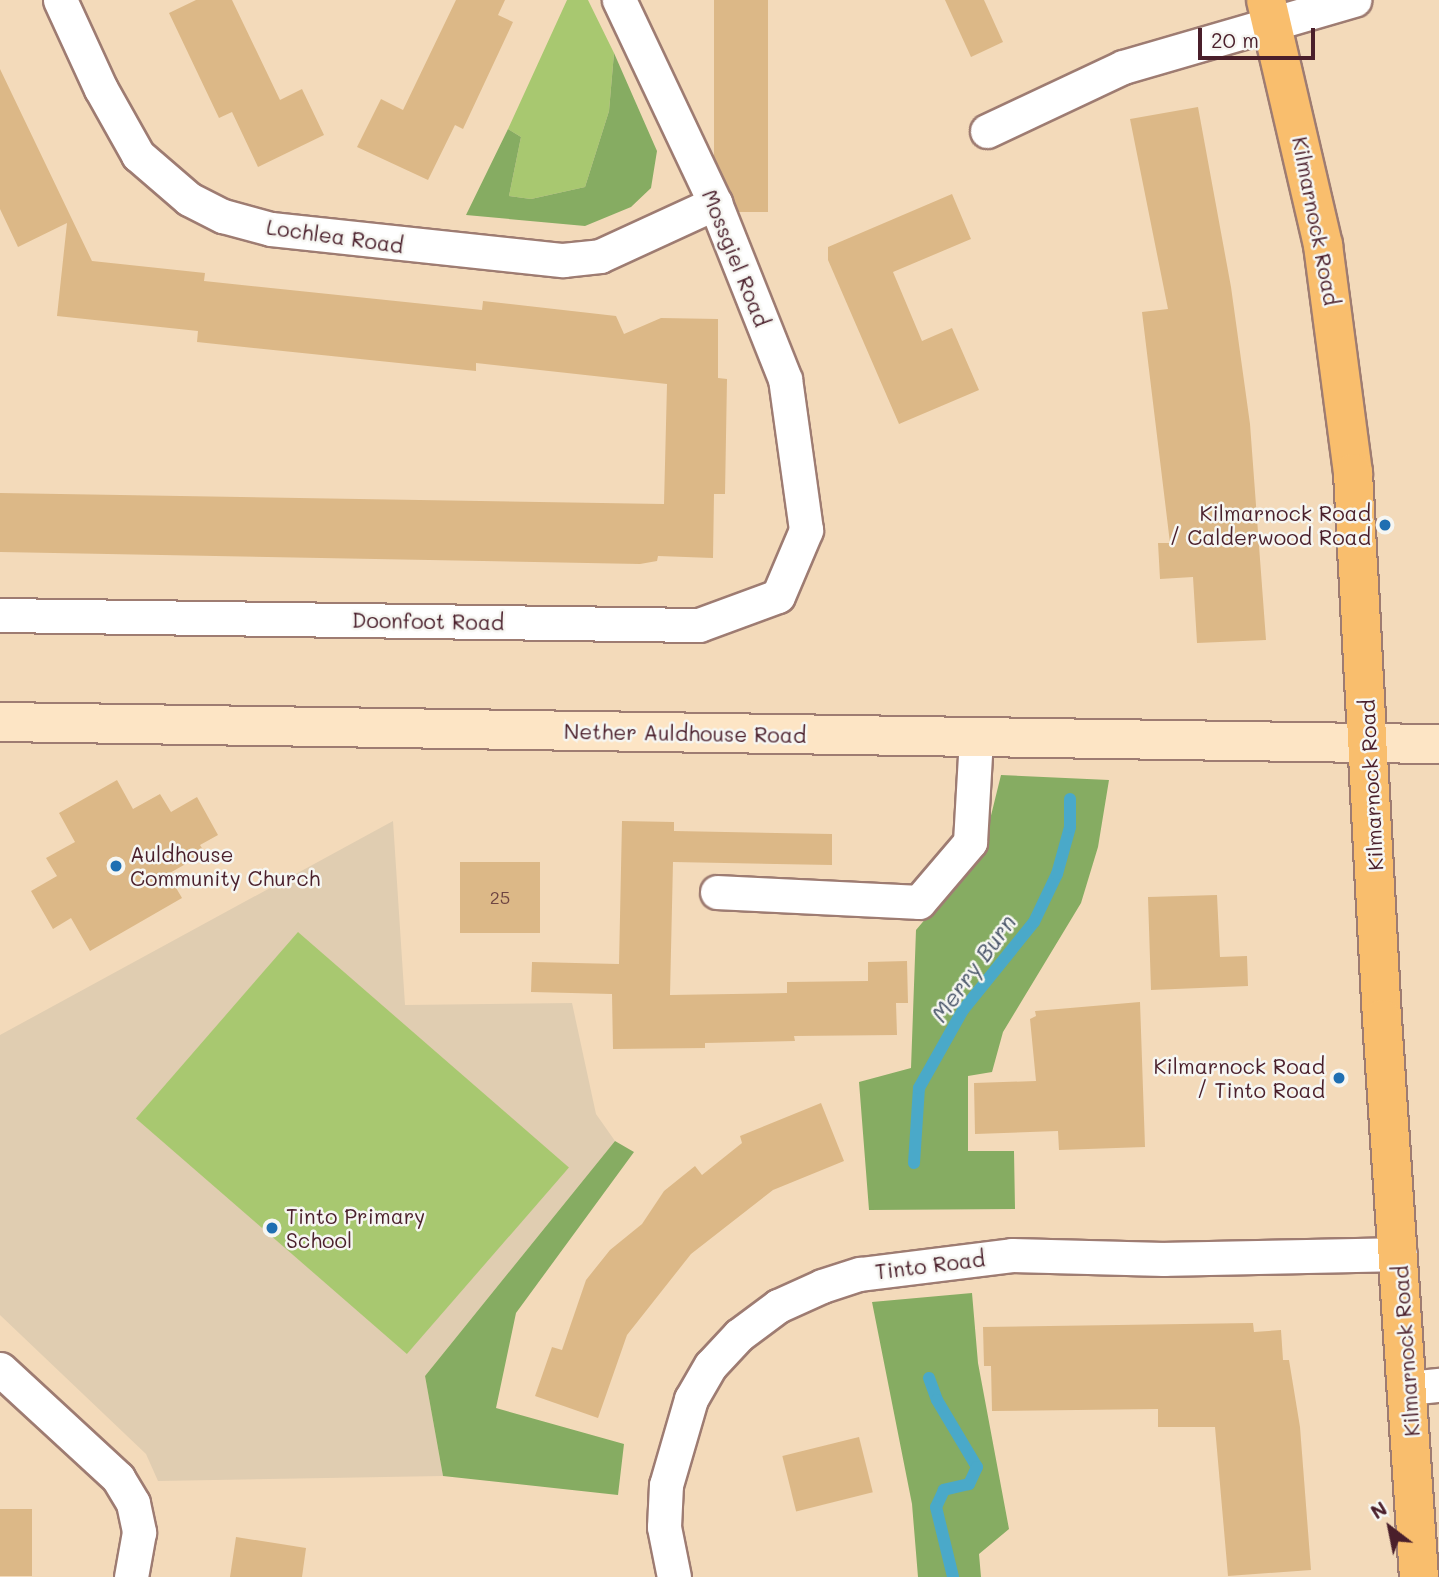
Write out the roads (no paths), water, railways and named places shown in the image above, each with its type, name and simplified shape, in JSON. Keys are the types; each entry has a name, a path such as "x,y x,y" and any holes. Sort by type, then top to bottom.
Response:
{"main road":[{"name":"Kilmarnock Road","path":"1269,12 1320,232 1343,377 1370,744 1382,1020 1399,1254 1424,1387 1419,1577"},
{"name":"Nether Auldhouse Road","path":"0,722 1439,744"}],"street":[{"name":"Lochlea Road","path":"60,0 101,89 138,155 189,199 223,216 271,229 563,260 600,256 715,203"},
{"name":"Mossgiel Road","path":"619,0 715,203 785,379 806,530"},
{"path":"987,131 1123,67 1269,12 1354,0"},
{"name":"Doonfoot Road","path":"0,615 699,625 778,596 806,530"},
{"path":"717,892 919,902 970,842 976,737"},
{"name":"Tinto Road","path":"674,1577 664,1527 666,1485 691,1399 711,1365 739,1335 778,1306 822,1286 860,1274 1012,1255 1164,1259 1399,1254"},
{"path":"0,1369 118,1478 133,1503 139,1532 131,1577"}],"waterway":[{"name":"Merry Burn","path":"914,1163 919,1088 963,1010 1034,922 1057,874 1070,827 1070,799"},
{"name":"Merry Burn","path":"929,1378 937,1400 977,1467 969,1484 944,1490 936,1507 953,1577"}],"place":[{"name":"Kilmarnock Road / Calderwood Road","path":"1385,525"},
{"name":"Auldhouse Community Church","path":"116,866"},
{"name":"Kilmarnock Road / Tinto Road","path":"1339,1078"},
{"name":"Tinto Primary School","path":"272,1228"}]}
